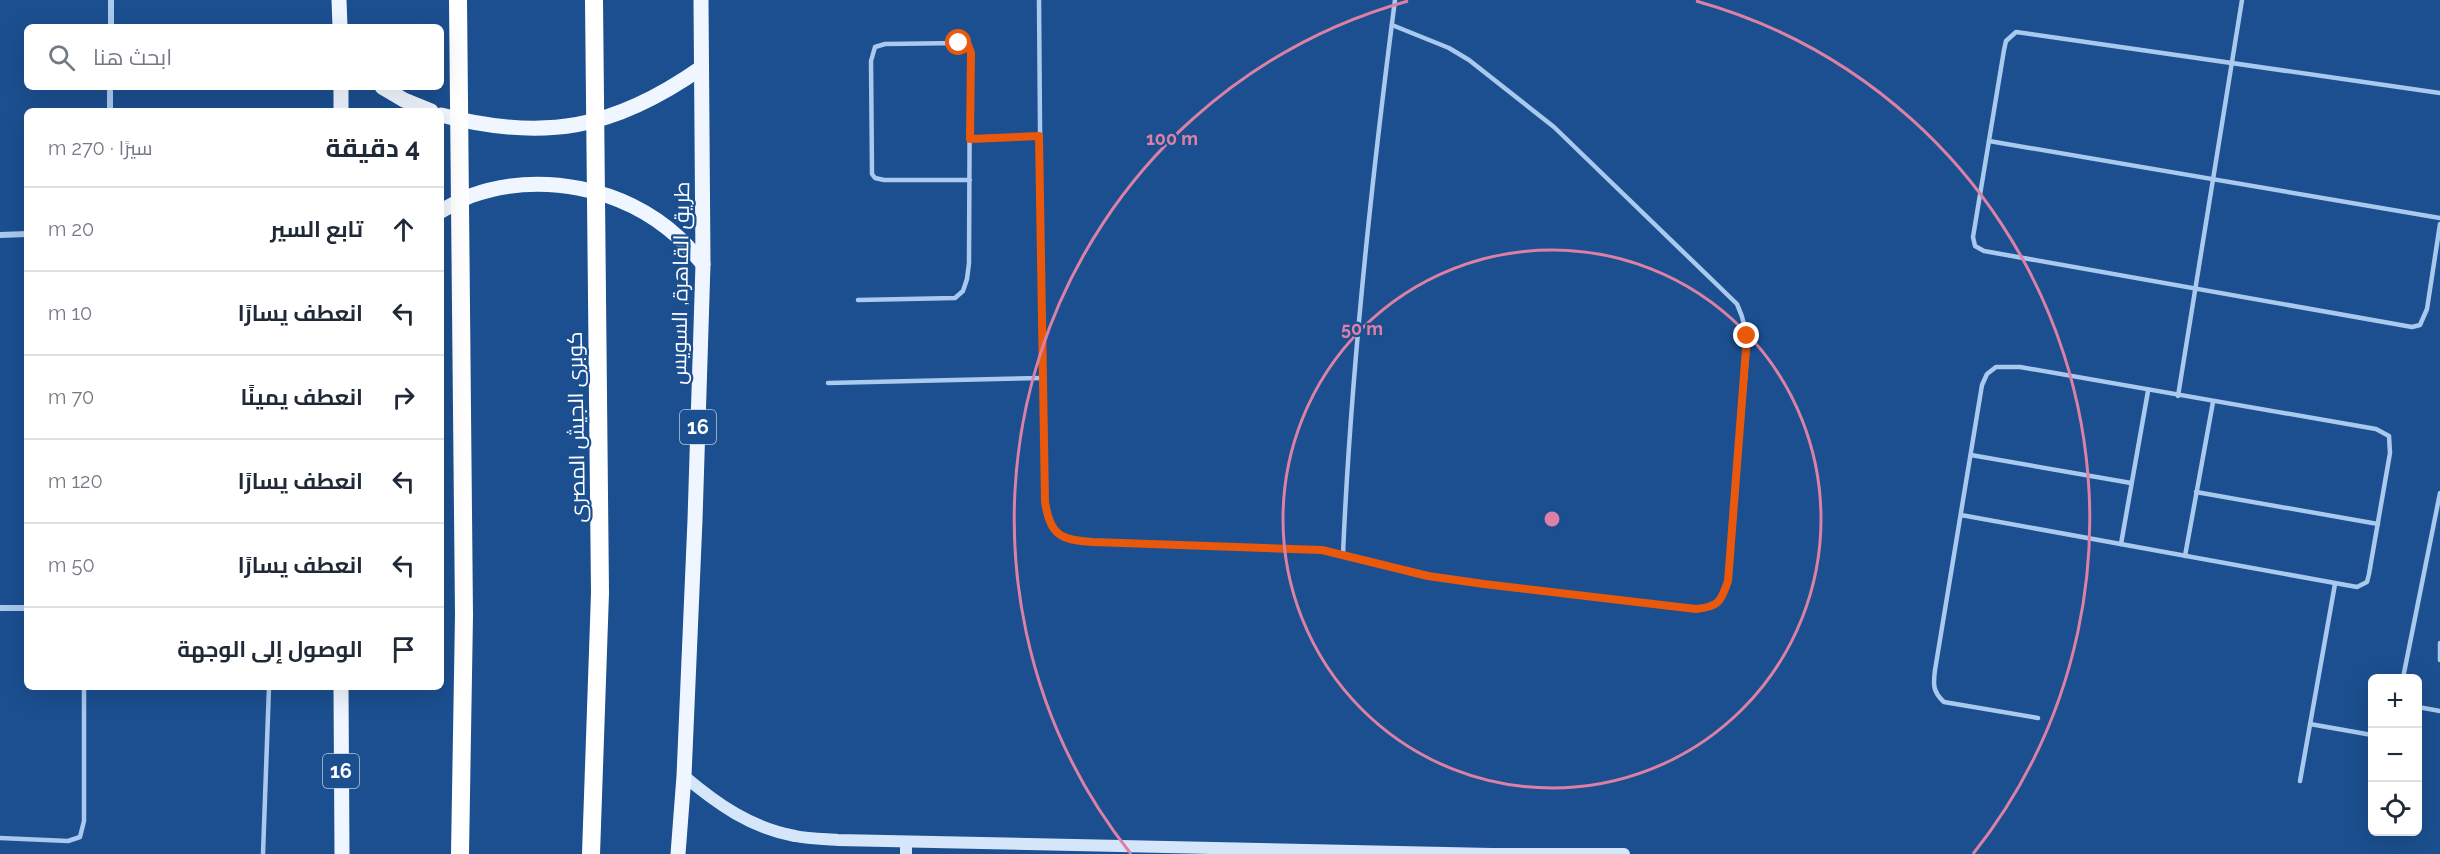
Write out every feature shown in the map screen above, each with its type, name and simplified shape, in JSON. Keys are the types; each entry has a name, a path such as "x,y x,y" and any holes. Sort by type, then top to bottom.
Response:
{"highway":[{"path":"458,0 464,615 460,854"},
{"name":"كوبرى الجيش المصرى","path":"591,854 600,593 594,0"}],"main road":[{"path":"339,0 340,24"},
{"name":"طريق القاهرة, السويس","path":"678,854 684,776 696,509 703,264 701,0"},
{"path":"444,116 479,125 518,130 558,128 597,121 634,108 669,91 701,68"},
{"path":"340,90 341,108"},
{"path":"387,90 424,108"},
{"path":"444,209 470,196 506,187 543,184 579,188 615,198 648,215 678,237 703,264"},
{"name":"16","path":"341,690 342,854"}],"street":[{"path":"111,0 111,24"},
{"path":"110,90 110,108"},
{"path":"0,235 24,234"},
{"path":"0,608 24,608"},
{"path":"684,776 717,803 754,824 795,836 906,848 1624,854"}],"lane":[{"path":"1039,0 1045,502 1048,521 1059,535 1076,541 1093,542 1266,546 1322,550 1428,576 1474,583 1696,609 1716,605 1728,581 1747,354 1744,321 1737,304 1610,179 1545,120 1469,60 1449,48 1392,25"},
{"path":"1343,554 1346,480 1364,248 1395,0"},
{"path":"2178,396 2241,0"},
{"path":"2440,93 2016,32 2006,41 2004,50 1973,237 1978,249 2412,327 2420,325 2427,309 2440,227"},
{"path":"858,300 955,297 963,291 969,263 970,180 971,53 968,45 885,44 875,47 871,61 872,174 875,178 884,180 970,180"},
{"path":"970,139 1039,136"},
{"path":"1989,141 2440,218"},
{"path":"1960,515 2357,587 2367,582 2391,442 2389,436 2383,431 2020,367 1996,367 1987,374 1982,385 1960,515 1933,685 1936,695 1944,702 2038,718"},
{"path":"828,383 1042,378"},
{"path":"2121,544 2148,391"},
{"path":"2185,556 2213,402"},
{"path":"1971,455 2132,483"},
{"path":"2196,492 2378,525"},
{"path":"2404,674 2440,493"},
{"path":"2300,781 2336,584"},
{"path":"2440,643 2440,660"},
{"path":"0,838 68,841 80,837 84,821 84,690"},
{"path":"263,854 269,690"},
{"path":"2422,708 2440,711"},
{"path":"2310,724 2368,734"}],"route":[{"path":"959,43 968,45 971,53 970,139 1039,136 1045,502 1048,521 1059,535 1076,541 1093,542 1266,546 1322,550 1376,561 1428,576 1696,609 1707,608 1716,605 1728,581 1747,336"}]}
